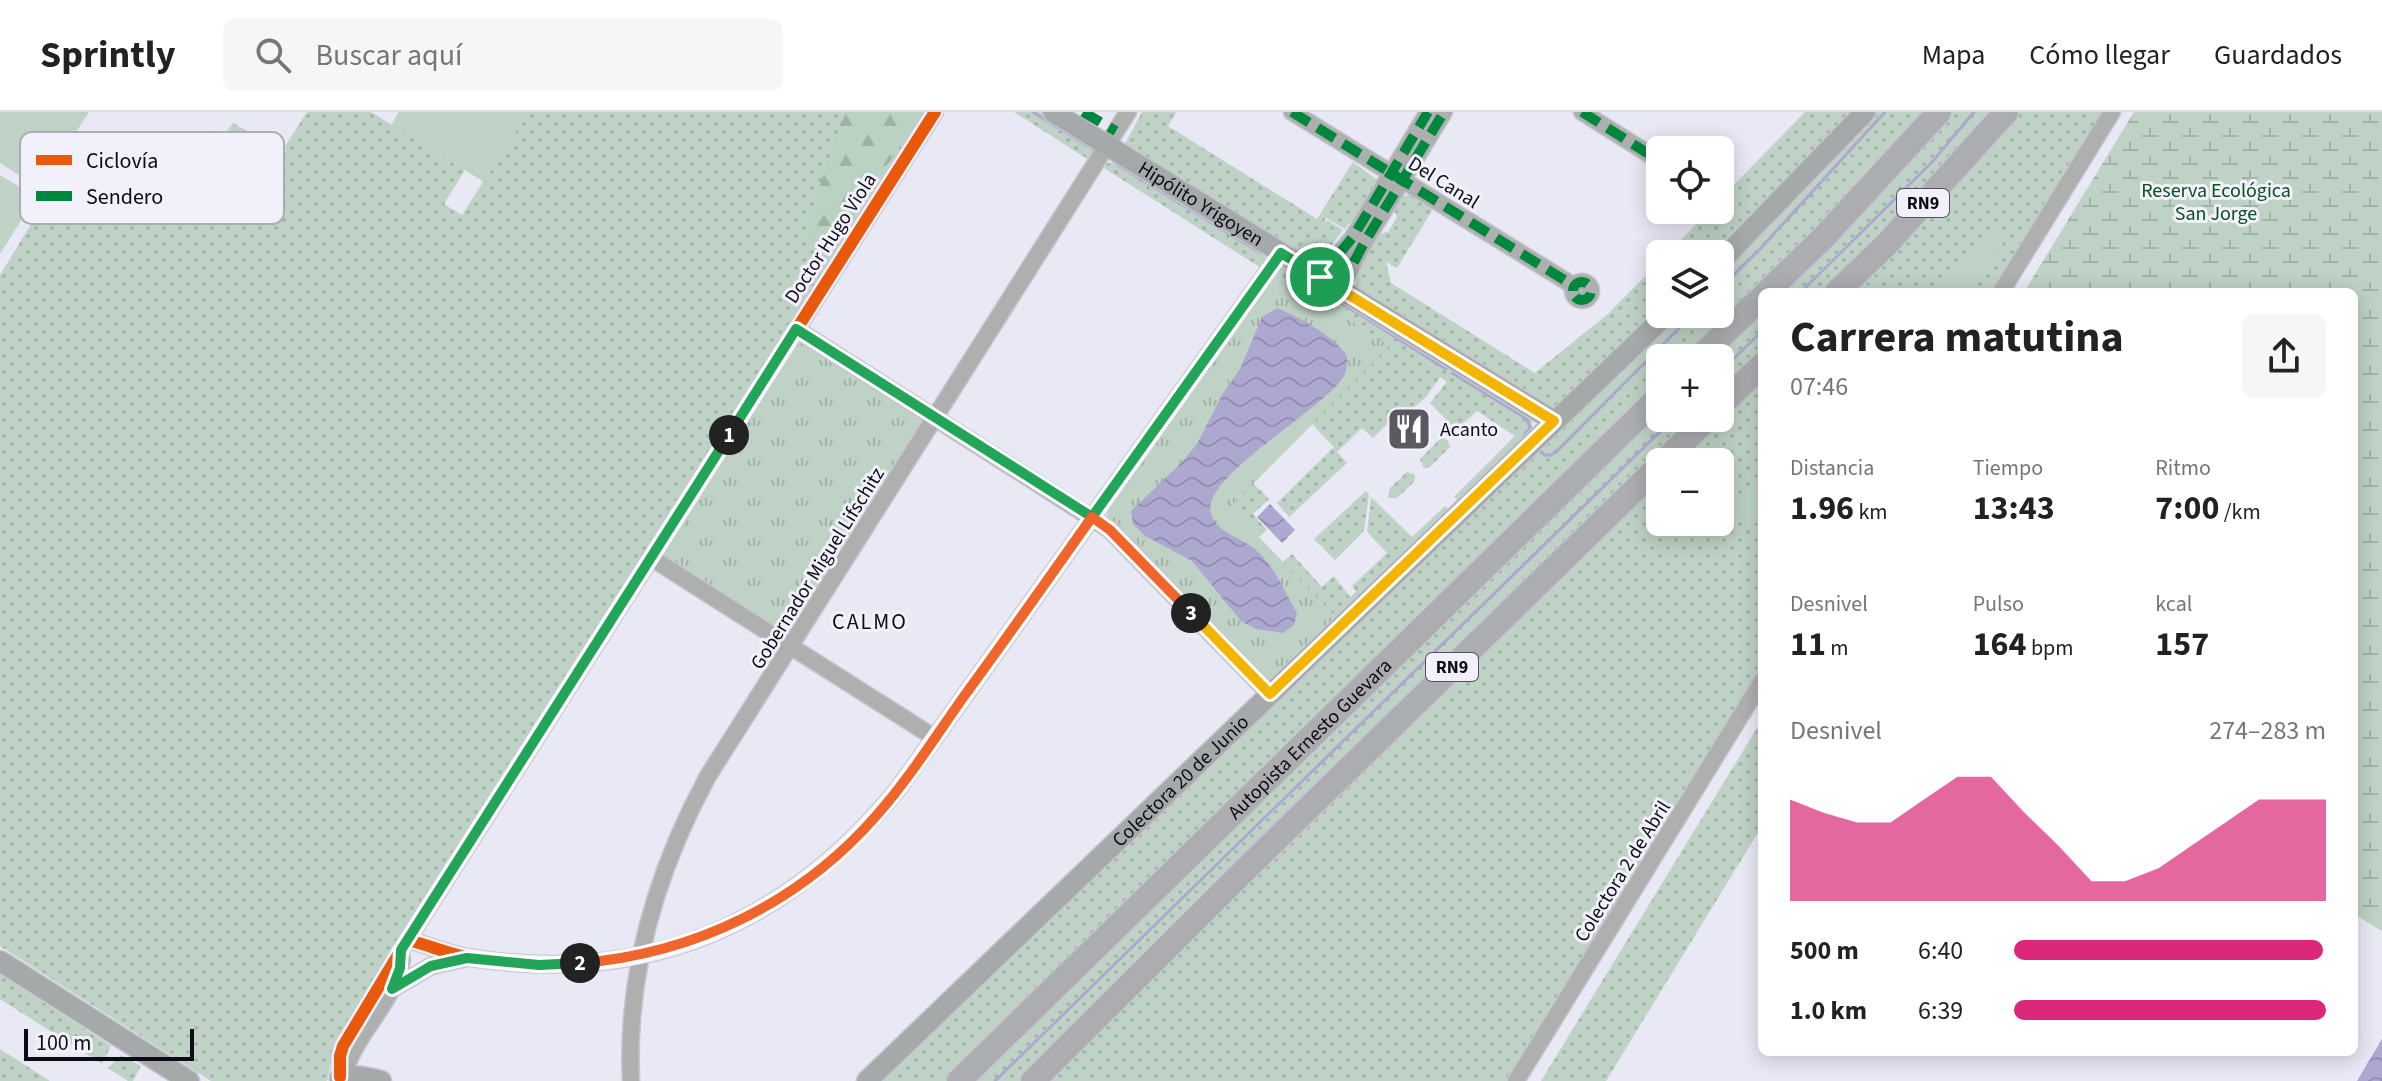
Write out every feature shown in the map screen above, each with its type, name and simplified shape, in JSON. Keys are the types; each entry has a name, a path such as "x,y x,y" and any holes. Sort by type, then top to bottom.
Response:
{"highway":[{"name":"RN9","path":"1771,288 1823,238 1939,112"},
{"name":"RN9","path":"1841,288 1887,244 2006,112"},
{"path":"1713,344 1758,301"},
{"path":"1734,392 1758,369"},
{"name":"Autopista Ernesto Guevara","path":"959,1081 1646,410"},
{"name":"RN9","path":"1678,448 1694,432"},
{"name":"RN9","path":"1033,1081 1646,480"},
{"path":"1049,1081 1080,1035"}],"main road":[{"name":"Hipólito Yrigoyen","path":"1053,112 1554,421"},
{"path":"1734,248 1865,112"},
{"name":"Colectora 20 de Junio","path":"867,1081 1652,328"},
{"path":"0,961 189,1081"},
{"path":"342,1079 362,1076 381,1081"}],"street":[{"name":"Doctor Hugo Viola","path":"342,1079 340,1056 343,1046 404,945 935,112"},
{"name":"Gobernador Miguel Lifschitz","path":"631,1081 633,1020 649,917 692,806 1128,112"},
{"name":"Del Canal","path":"1292,112 1574,286"},
{"path":"1340,289 1428,112"},
{"path":"1320,277 1444,112"},
{"path":"1582,112 1646,152"},
{"path":"2003,288 2112,112"},
{"path":"404,945 467,958 539,965 610,961 716,932 747,918 809,879 875,818 1281,253"},
{"path":"796,329 1110,530 1270,694"},
{"path":"650,557 935,738"},
{"name":"Colectora 2 de Abril","path":"1516,1081 1758,688"},
{"name":"Doctor Hugo Viola","path":"342,1079 355,1049 392,989 404,945"},
{"path":"404,945 448,961"},
{"path":"392,989 417,972 467,958"}],"green space":[{"path":"0,112 89,112 76,132 20,132 20,176 0,163"},
{"path":"307,112 371,112 465,170 444,204 462,215 528,112 926,112 335,1041 327,1081 211,1081 0,946 0,275 31,224 284,224 284,148"},
{"path":"399,112 528,112 484,182 391,125"},
{"path":"844,112 924,112 826,253 805,231"},
{"path":"1014,112 1042,112 1092,143 1097,153 1092,162"},
{"path":"1142,112 1176,112 1168,126 1317,219 1353,162 1381,183 1345,229 1326,218 1323,224 1327,220 1343,230 1317,264 1124,146"},
{"path":"1805,112 1856,112 1731,240 1681,240 1696,224 1734,224 1734,185"},
{"path":"1865,112 2112,112 2003,288 1758,288 1758,688 1516,1081 867,1081 1652,328 1734,328 1734,248"},
{"name":"Reserva Ecológica San Jorge","path":"2134,112 2382,112 2382,931 2358,916 2358,288 2026,288"},
{"path":"233,123 249,132 227,132"},
{"path":"1120,162 1264,253 1266,259 1261,268 1104,168 1107,163"},
{"path":"0,175 20,187 20,222 0,254"},
{"path":"1410,195 1433,209 1397,268 1386,262 1391,283 1535,373 1609,313 1646,275 1646,324 1563,404 1550,409 1357,293 1358,271 1363,257 1373,237 1389,231 1397,217 1395,212 1388,214 1402,196"},
{"path":"1991,229 2006,239 1974,288 1939,288"},
{"path":"1289,266 1528,413 1532,430 1460,502 1454,497 1515,436 1477,411 1456,430 1430,403 1447,382 1440,377 1426,397 1400,419 1395,416 1373,438 1362,428 1337,452 1347,463 1289,517 1277,503 1334,447 1312,424 1275,273"},
{"path":"1275,273 1390,346 1230,507 1337,618 1269,684 1107,518 1108,509"},
{"path":"796,342 806,343 921,416 924,422 789,634 783,634 664,558 662,552"},
{"path":"1442,437 1450,447 1430,467 1424,468 1420,459"},
{"path":"1407,472 1415,475 1414,482 1397,498 1388,498 1390,488"},
{"path":"1758,477 1758,525 1734,510 1734,500"},
{"path":"1253,483 1269,499 1253,514 1267,530 1259,537 1229,507"},
{"path":"1366,491 1369,495 1364,531 1335,560 1314,539"},
{"path":"1371,497 1412,537 1445,506 1450,511 1337,618 1283,562 1292,554 1322,587 1334,576 1350,597 1356,592 1352,586 1387,553 1367,532"},
{"path":"1758,727 1758,833 1606,1081 1541,1081"},
{"path":"0,974 111,1046 102,1064 0,999"},
{"path":"0,1049 50,1081 0,1081"},
{"path":"121,1055 141,1066 133,1081 108,1068"}],"water":[{"path":"1277,308 1334,341 1347,356 1346,372 1334,388 1225,480 1213,498 1211,513 1224,531 1251,546 1274,572 1297,613 1294,625 1283,633 1256,629 1241,621 1192,561 1145,536 1133,524 1131,511 1197,444 1222,395 1240,369 1262,317"},
{"path":"1270,504 1295,530 1282,543 1257,517"},
{"path":"2382,1039 2382,1081 2357,1081"}],"waterway":[{"path":"1033,112 1086,145"},
{"path":"1734,274 1885,112"},
{"path":"1805,288 1932,162 1974,112"},
{"path":"1118,165 1259,252"},
{"path":"1289,270 1446,369"},
{"path":"1538,447 1544,455 1551,455 1559,449 1679,328"},
{"path":"1734,358 1758,335"},
{"path":"1452,373 1527,419 1530,428 1525,434"},
{"path":"995,1081 1660,432"}],"marked path":[{"path":"1083,112 1116,131"},
{"path":"1292,112 1574,286"},
{"path":"1320,277 1353,237 1428,112"},
{"path":"1340,289 1364,243 1444,112"},
{"path":"1582,112 1646,152"},
{"path":"1582,282 1591,291 1582,300 1573,291 1582,282"}],"cycle path":[{"path":"340,1077 343,1046 401,950 935,112"},
{"path":"408,940 472,958 536,964 597,962 655,952 709,934 761,909 810,876 855,836 898,789 1281,253"}],"place":[{"name":"Acanto","path":"1409,429"}],"district":[{"name":"CALMO","path":"870,621"}],"route":[{"path":"1320,277 1281,253 1092,517 796,329 401,950 402,960 392,989 431,966 467,958 539,965 610,961 642,954 716,932 747,918 809,879 875,818 898,789 1092,517 1110,530 1270,694 1554,421 1320,277"}]}
